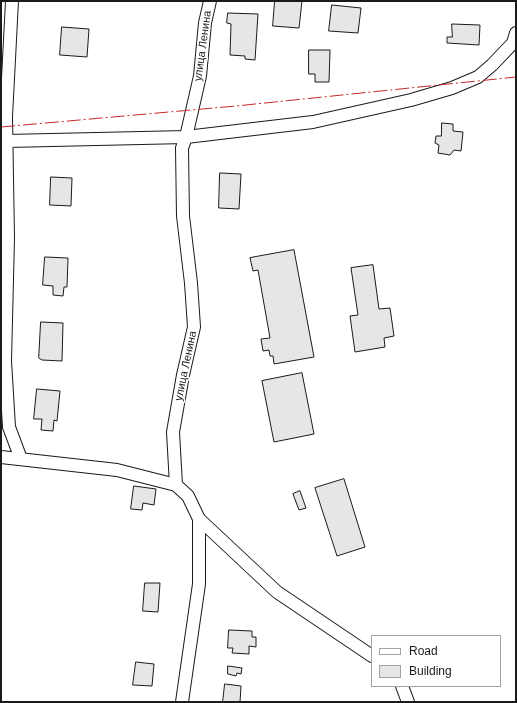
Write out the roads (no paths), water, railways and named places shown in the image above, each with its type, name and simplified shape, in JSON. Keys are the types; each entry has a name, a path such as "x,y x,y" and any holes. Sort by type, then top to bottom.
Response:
{"street":[{"path":"12,1 7,141 8,238 5,361 9,427 21,460"},
{"name":"улица Ленина","path":"176,485 174,432 183,375 194,327 191,283 183,216 182,148 186,137 200,76 205,23 210,1"},
{"path":"7,141 186,137 313,122 418,98 452,88 478,77 513,43 516,33"},
{"path":"1,457 117,470 176,485 188,496 199,519 277,592 371,655"},
{"path":"182,702 199,584 199,519"},
{"path":"402,687 408,702"}]}
